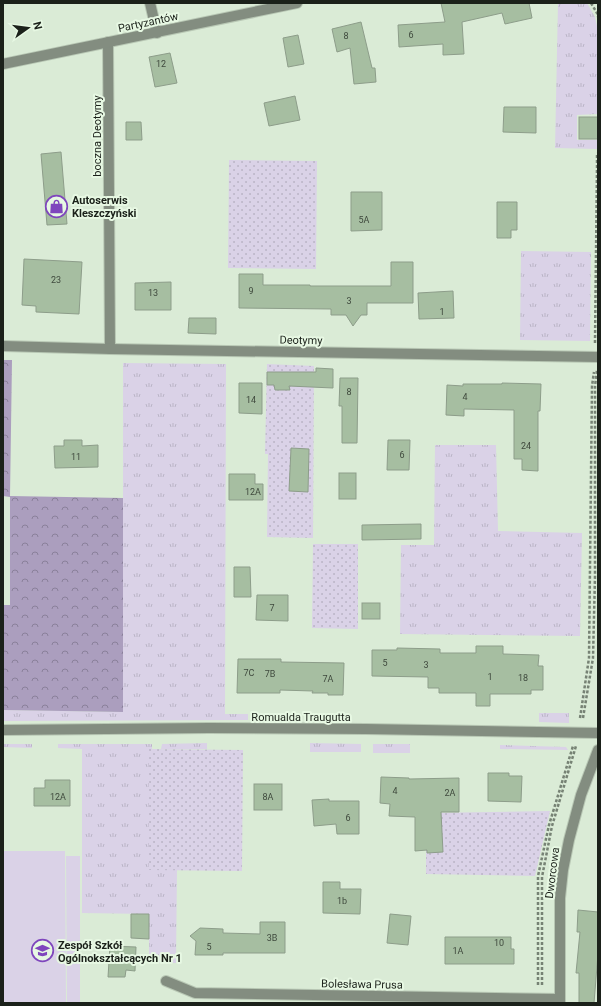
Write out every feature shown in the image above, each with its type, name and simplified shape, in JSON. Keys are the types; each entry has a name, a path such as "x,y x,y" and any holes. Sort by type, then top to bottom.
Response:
{"street":[{"path":"150,3 156,33"},
{"name":"Partyzantów","path":"3,64 297,3"},
{"name":"boczna Deotymy","path":"108,42 110,349"},
{"name":"Deotymy","path":"3,346 597,360"},
{"name":"Romualda Traugutta","path":"3,730 210,728 598,733"},
{"name":"Dworcowa","path":"560,1001 560,898 563,870 571,831 581,795 598,750"},
{"name":"Bolesława Prusa","path":"166,981 195,993 542,998 560,1001"}],"path":[{"path":"591,3 598,17"},
{"path":"542,998 542,877 552,826 578,733 593,658 595,553 595,386 597,360 596,166 598,153"},
{"path":"578,733 588,658 592,386 597,360"}],"green space":[{"path":"558,3 587,3 595,17 597,26 597,114 577,115 577,140 597,140 597,149 555,148"},
{"path":"229,160 317,161 316,269 228,268"},
{"path":"521,251 591,252 590,341 520,340"},
{"path":"3,360 12,360 10,496 123,498 123,712 3,710 3,605 10,605 10,497 3,496"},
{"path":"123,363 226,364 225,714 248,714 248,720 3,721 3,710 123,712"},
{"path":"267,364 314,366 313,538 267,537 268,454 265,454"},
{"path":"435,445 496,445 498,531 582,533 580,636 400,634 401,545 434,545"},
{"path":"313,544 358,544 358,629 312,628"},
{"path":"539,713 569,713 569,723 539,722"},
{"path":"207,743 207,749 161,749 162,744"},
{"path":"310,743 361,744 361,752 310,752"},
{"path":"3,744 32,744 32,748 3,747"},
{"path":"58,744 152,744 152,749 149,749 149,869 177,870 176,963 149,963 149,914 82,913 82,749 58,748"},
{"path":"373,744 410,744 410,753 373,753"},
{"path":"500,745 566,747 568,750 500,749"},
{"path":"149,749 243,750 242,871 149,870"},
{"path":"550,811 535,876 426,874 426,813"},
{"name":"Zespół Szkół Ogólnokształcących Nr 1","path":"3,851 65,851 66,1003 3,1003"},
{"path":"66,856 80,856 80,1003 67,1003"}],"building":[{"path":"441,3 529,3 532,18 505,24 502,13 462,22 464,54 443,55 443,44 399,47 398,25 445,22"},
{"path":"361,22 372,68 375,68 376,82 354,84 350,48 337,52 332,29"},
{"path":"298,35 304,64 288,67 283,38"},
{"path":"170,53 177,83 155,87 149,57"},
{"path":"295,96 300,120 269,126 264,103"},
{"path":"504,107 536,107 536,133 503,132"},
{"path":"579,117 598,117 598,139 579,139"},
{"path":"126,122 141,122 142,140 126,140"},
{"path":"61,152 67,224 47,225 41,154"},
{"path":"351,192 382,192 382,230 351,231"},
{"path":"497,202 517,202 517,230 511,230 511,238 497,238"},
{"path":"24,259 82,262 79,314 36,312 36,306 22,305"},
{"path":"391,262 413,262 413,303 367,303 367,315 361,315 353,326 346,315 331,315 331,309 239,308 239,274 263,274 263,285 391,286"},
{"path":"171,282 171,310 135,310 135,283"},
{"path":"453,291 454,318 419,319 418,293"},
{"path":"189,318 216,318 216,334 188,333"},
{"path":"316,368 333,369 333,388 289,386 290,390 275,390 274,385 267,385 267,372 316,372"},
{"path":"340,378 358,378 357,443 342,443 342,406 339,406"},
{"path":"239,383 262,383 262,414 239,413"},
{"path":"463,384 541,384 540,411 538,411 538,471 522,470 522,459 514,459 514,410 464,409 464,416 446,415 447,385 463,386"},
{"path":"64,440 82,440 82,446 98,445 98,467 55,468 54,446 64,446"},
{"path":"388,440 410,440 409,470 387,470"},
{"path":"291,448 309,449 308,492 289,491"},
{"path":"339,473 356,473 356,499 339,499"},
{"path":"229,474 255,474 255,484 263,484 263,500 229,500"},
{"path":"421,524 421,539 362,540 362,525"},
{"path":"234,567 250,567 251,597 234,597"},
{"path":"257,595 288,595 288,621 256,620"},
{"path":"362,603 380,603 380,619 362,619"},
{"path":"476,646 503,646 503,654 539,655 538,666 543,666 543,690 531,690 531,694 490,694 490,706 476,706 476,693 439,693 439,688 428,688 428,677 372,676 372,650 397,650 397,648 440,649 440,653 476,653"},
{"path":"238,659 281,659 281,662 344,663 343,695 312,693 313,691 280,690 280,693 237,693"},
{"path":"488,773 509,773 509,776 522,776 521,802 488,801"},
{"path":"381,777 409,779 459,778 459,812 441,812 443,852 427,853 427,850 415,851 415,817 389,816 390,804 380,803"},
{"path":"45,780 70,780 70,806 34,806 34,788 45,788"},
{"path":"254,784 282,784 282,810 254,810"},
{"path":"329,799 329,801 359,801 359,834 337,834 336,824 314,826 312,800"},
{"path":"323,882 340,882 340,889 361,889 360,914 323,913"},
{"path":"578,910 598,912 598,954 594,1003 579,1003 579,973 576,973 580,932 577,932"},
{"path":"131,914 149,914 149,939 131,938"},
{"path":"390,914 411,916 408,945 387,943"},
{"path":"260,922 285,922 285,953 223,953 223,955 195,955 196,941 190,936 200,928 223,929 223,933 260,934"},
{"path":"445,937 511,937 511,949 514,949 514,964 445,964"},
{"path":"110,946 136,947 135,971 126,970 125,977 108,977"}],"place":[{"name":"Autoserwis Kleszczyński","path":"56,206"},
{"name":"Zespół Szkół Ogólnokształcących Nr 1","path":"43,951"}]}
